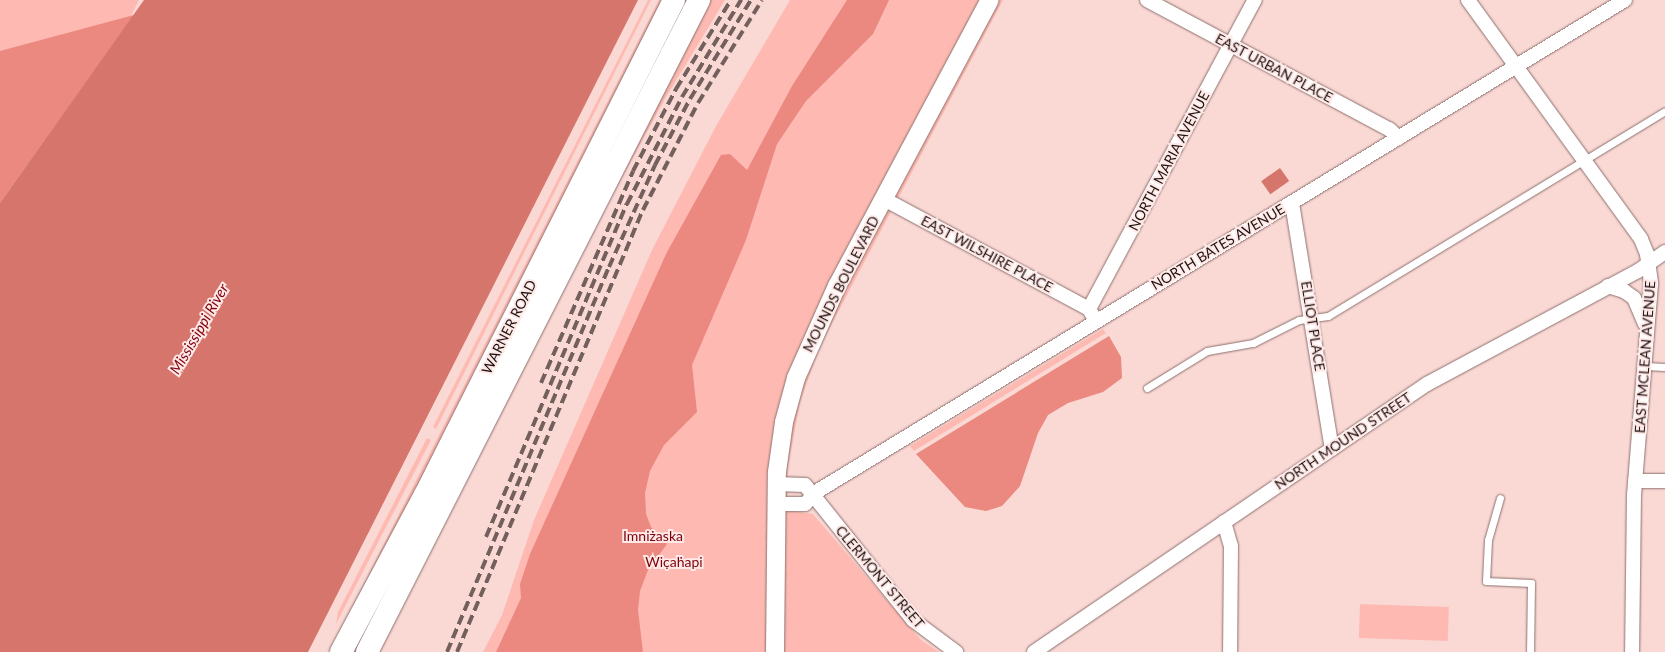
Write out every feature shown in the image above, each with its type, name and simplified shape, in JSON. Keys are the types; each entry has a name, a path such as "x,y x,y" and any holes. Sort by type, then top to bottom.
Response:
{"highway":[{"name":"WARNER ROAD","path":"341,652 421,503 674,0"},
{"name":"WARNER ROAD","path":"367,652 402,587 699,0"},
{"path":"374,652 402,587"}],"street":[{"name":"MOUNDS BOULEVARD","path":"775,652 776,484 784,422 801,363 829,302 990,0"},
{"name":"EAST URBAN PLACE","path":"1147,0 1389,129 1399,138"},
{"name":"NORTH MARIA AVENUE","path":"1093,315 1255,0"},
{"name":"EAST MCLEAN AVENUE","path":"1468,0 1642,241 1649,263 1647,338 1635,481 1632,652"},
{"name":"NORTH BATES AVENUE","path":"812,495 1093,315 1292,203 1624,0"},
{"name":"EAST WILSHIRE PLACE","path":"884,199 1093,315"},
{"name":"ELLIOT PLACE","path":"1292,203 1332,449"},
{"name":"NORTH MOUND STREET","path":"1034,652 1450,370 1608,286 1665,252"},
{"path":"1608,286 1624,291 1636,301 1647,338"},
{"path":"1635,481 1665,481"},
{"name":"CLERMONT STREET","path":"776,484 805,485 913,620 956,652"},
{"path":"776,504 805,504 812,495"},
{"path":"1224,522 1231,543 1230,652"}],"lane":[{"path":"1147,388 1207,350 1253,344 1296,321 1328,316 1665,111"},
{"path":"1645,366 1665,367"},
{"path":"1500,498 1488,540 1486,580 1531,583 1530,652"}],"green space":[{"path":"0,0 139,0 127,24 0,56"},
{"path":"648,0 651,0 436,429 433,427"},
{"path":"659,0 662,0 400,522 346,619"},
{"path":"710,0 725,0 666,97 604,210"},
{"name":"Imniżaska","path":"790,0 1003,0 820,346 800,402 788,466 786,510 813,514 921,640 939,652 483,652 502,615 534,520 652,250 716,126"},
{"path":"847,0 889,0 873,34 806,101 777,144 746,240 692,365 697,412 664,445 650,471 645,493 646,514 651,527 667,544 648,570 640,591 638,610 643,652 496,652 521,598 520,584 530,554 667,252 721,155 730,154 747,170 792,86"},
{"path":"134,15 0,203 0,51"},
{"path":"1103,329 1106,333 914,451 910,446"},
{"path":"1109,336 1121,357 1122,378 1103,392 1068,403 1048,415 1038,433 1020,486 1002,506 986,511 965,507 916,454"},
{"path":"427,438 431,440 336,624 338,612"},
{"path":"1360,604 1449,607 1448,641 1359,638"}],"water":[{"name":"Mississippi River","path":"144,0 638,0 308,652 0,652 0,203"},
{"path":"1280,168 1289,181 1270,194 1261,181"}],"railway":[{"path":"541,383 633,171 676,89 731,0"},
{"path":"486,537 627,204 682,97 741,0"},
{"path":"447,652 609,267 655,165 690,99 751,0"},
{"path":"457,652 643,210 698,103 762,0"}],"park label":[{"name":"Wic̣aḣapi","path":"674,562"}]}
